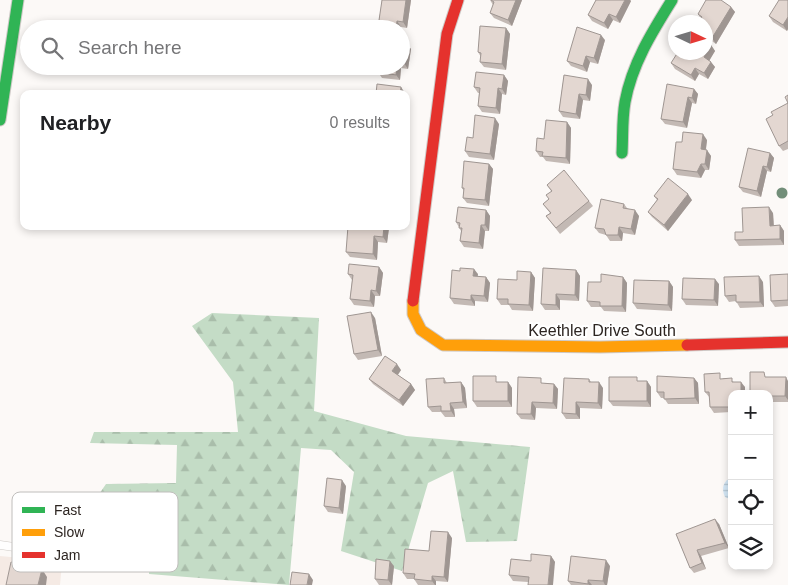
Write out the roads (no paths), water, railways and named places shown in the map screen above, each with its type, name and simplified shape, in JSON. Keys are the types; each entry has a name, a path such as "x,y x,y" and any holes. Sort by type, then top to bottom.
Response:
{"street":[{"path":"0,120 18,0"},
{"name":"Keethler Drive South","path":"458,0 448,34 413,296 413,314 421,330 443,346 600,347 788,342"},
{"path":"622,153 625,102 634,67 650,34 672,0"}],"lane":[{"path":"0,554 1,545"}],"water":[{"path":"727,481 728,498 725,497 723,491"}]}
